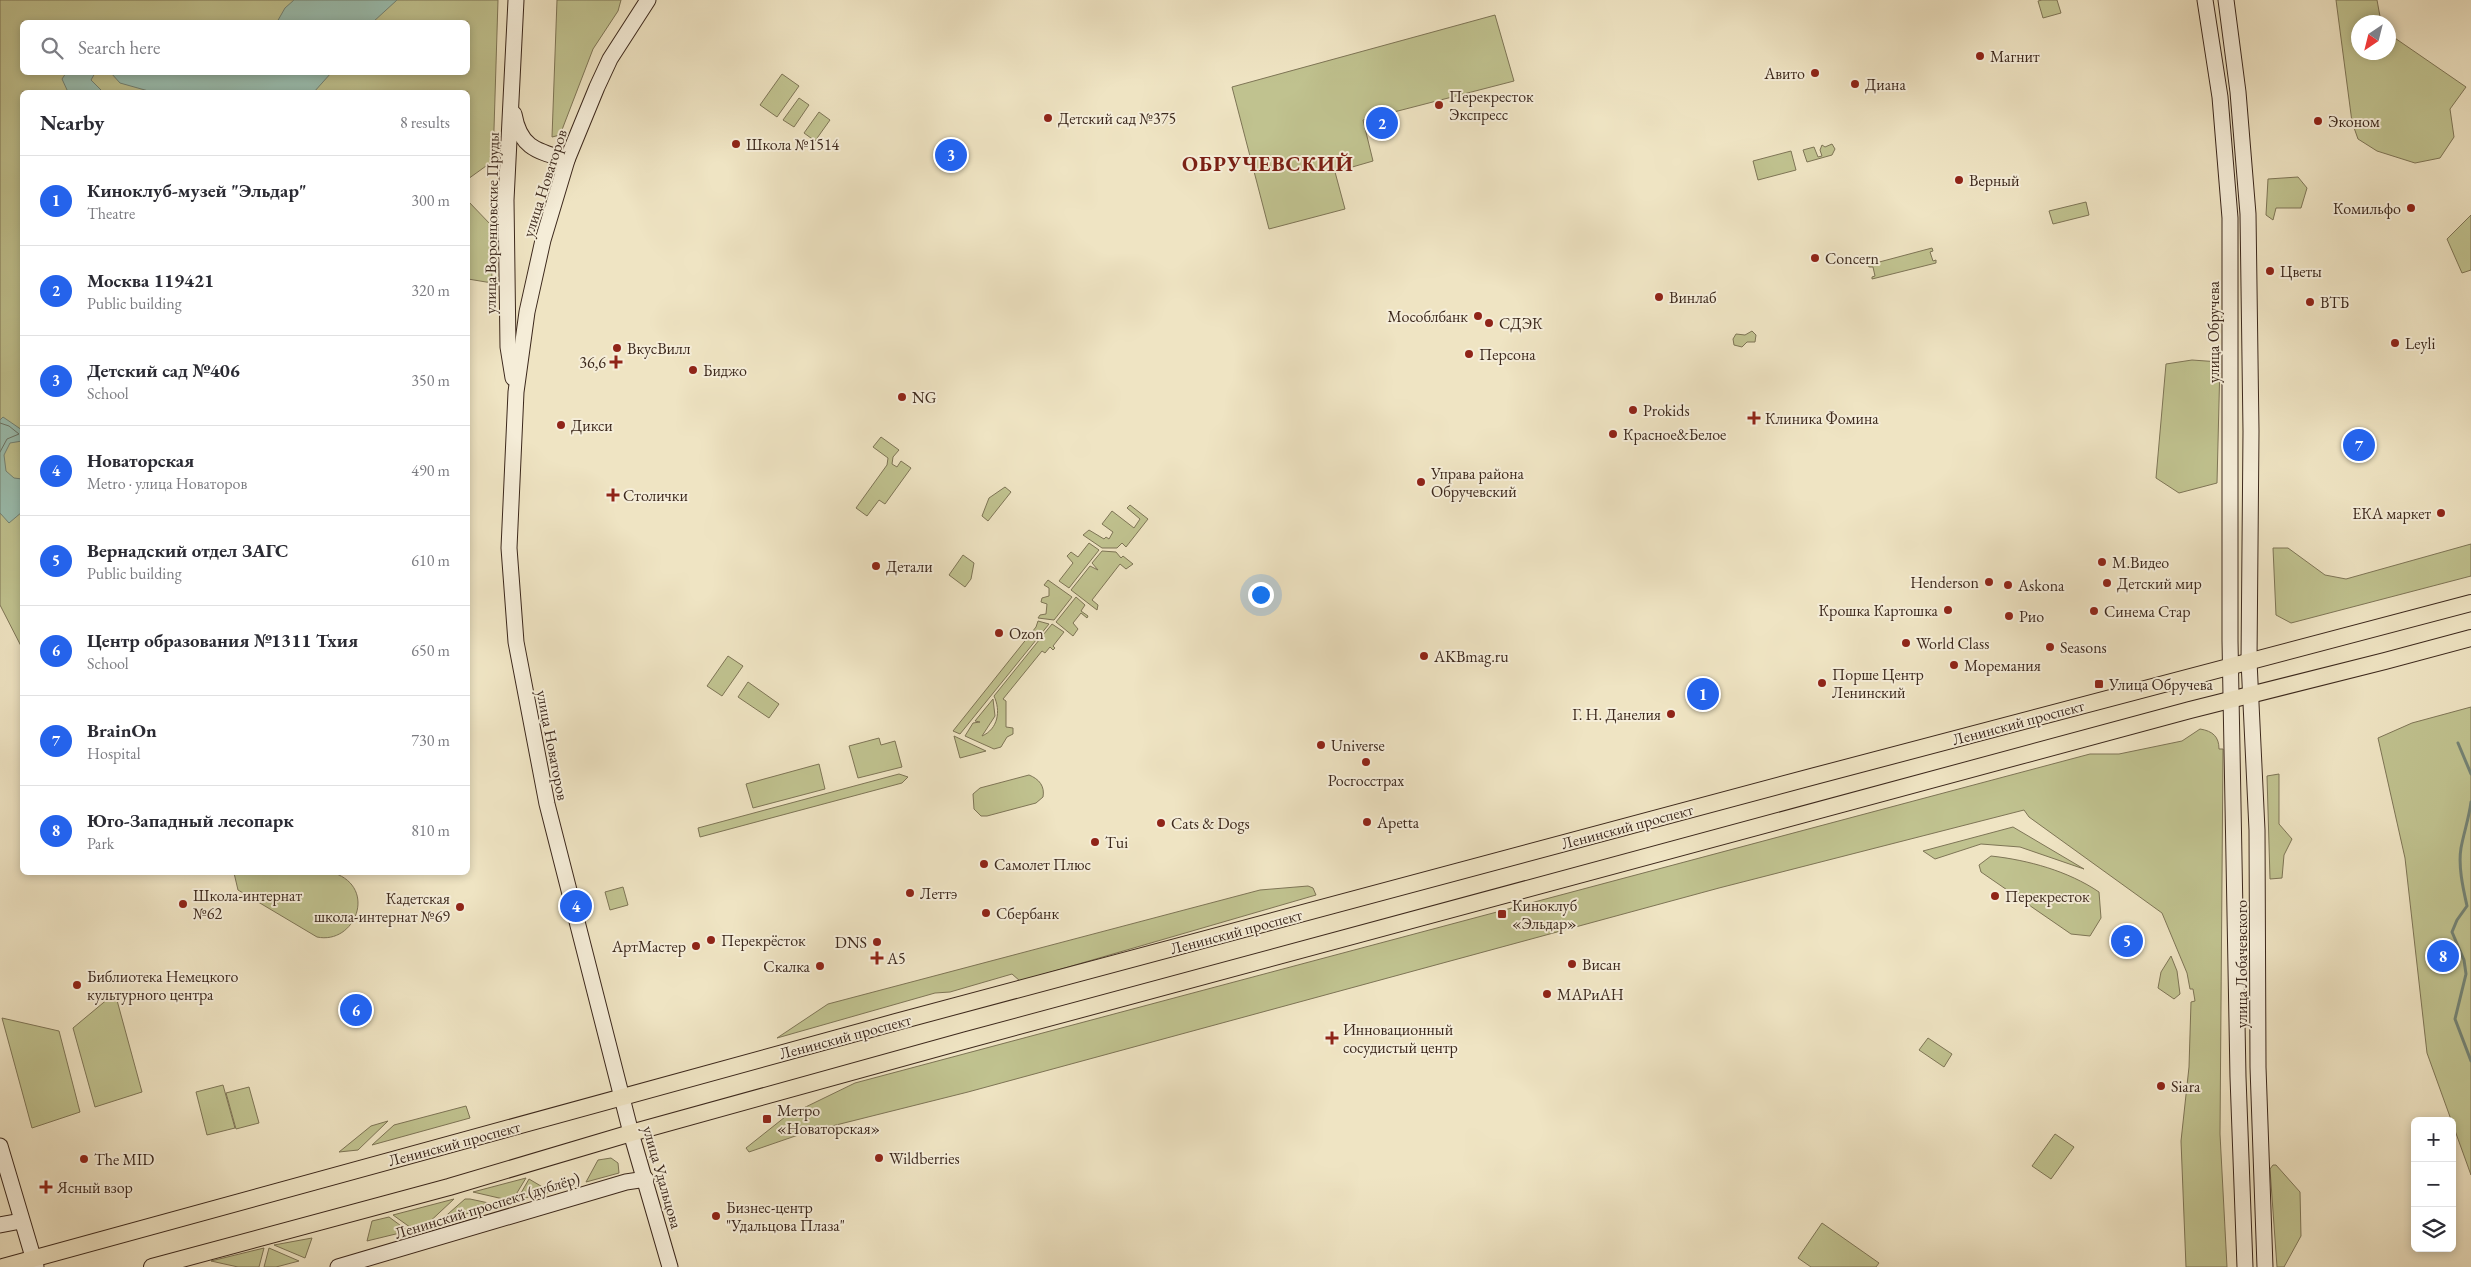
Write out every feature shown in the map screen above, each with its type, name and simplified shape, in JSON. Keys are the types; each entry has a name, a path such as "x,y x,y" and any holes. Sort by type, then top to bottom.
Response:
{"main road":[{"name":"улица Воронцовские Пруды","path":"508,347 506,200 516,0"},
{"name":"улица Новаторов","path":"623,1097 547,804 516,642 509,548 516,392 530,295 545,231 567,160 610,59 648,0"},
{"name":"улица Обручева","path":"2205,0 2220,97 2230,218 2230,666"},
{"path":"2226,0 2238,92 2248,214 2251,422 2249,661"},
{"name":"улица Воронцовские Пруды","path":"512,100 516,128 522,139 538,151 567,160"},
{"name":"улица Новаторов","path":"508,347 516,392"},
{"name":"Ленинский проспект","path":"3,1267 34,1263 623,1097 1815,776 2471,604"},
{"name":"Ленинский проспект","path":"152,1267 439,1189 631,1133 2231,699 2471,638"},
{"name":"улица Лобачевского","path":"2249,661 2257,830 2258,1067 2265,1267"},
{"name":"улица Лобачевского","path":"2230,666 2238,1077 2245,1267"},
{"name":"улица Удальцова","path":"623,1097 631,1133 646,1179 670,1267"},
{"path":"0,1146 34,1263"},
{"name":"Ленинский проспект (дублёр)","path":"338,1267 607,1188 646,1179"},
{"path":"0,1225 21,1221"}],"green space":[{"path":"0,0 498,0 493,161 470,178 470,90 20,90 20,644 0,605"},
{"path":"557,0 621,0 618,11 593,49 560,135 552,137"},
{"path":"2057,0 2061,13 2043,18 2038,1"},
{"path":"2336,0 2377,0 2380,15 2351,15 2351,60 2396,60 2396,39 2466,87 2450,109 2454,137 2440,158 2415,163 2377,151 2358,139 2352,122"},
{"path":"1495,15 1514,81 1363,120 1373,161 1335,172 1345,209 1269,229 1232,87"},
{"path":"782,74 799,86 777,117 760,105"},
{"path":"799,98 809,105 794,127 783,120"},
{"path":"819,112 830,120 815,141 804,133"},
{"path":"1832,144 1835,149 1832,155 1807,162 1803,150 1814,147 1818,157 1822,156 1820,150 1822,145 1825,147"},
{"path":"1791,151 1796,170 1758,180 1753,161"},
{"path":"2298,177 2307,188 2301,208 2276,208 2273,220 2266,215 2268,179"},
{"path":"2086,202 2089,215 2053,224 2049,211"},
{"path":"470,203 491,225 492,283 470,279"},
{"path":"2471,215 2471,270 2462,273 2447,239"},
{"path":"1932,248 1933,251 1930,252 1933,261 1936,260 1936,263 1872,279 1875,276 1873,267 1868,265"},
{"path":"1752,331 1756,335 1755,342 1747,342 1742,347 1734,345 1733,339 1736,334 1745,335"},
{"path":"2192,360 2220,362 2217,483 2179,493 2156,478 2166,364"},
{"path":"881,437 899,450 893,457 892,464 897,467 901,461 911,468 885,504 879,500 867,516 856,508 887,465 888,458 873,447"},
{"path":"1005,487 1011,492 988,521 982,516 989,498"},
{"path":"1130,505 1148,519 1126,547 1122,543 1117,548 1102,548 1083,535 1089,530 1104,539 1106,537 1109,539 1113,532 1102,524 1112,511 1134,528 1140,519 1127,508"},
{"path":"1089,543 1099,550 1069,588 1059,581 1073,563 1067,556 1071,552 1078,557"},
{"path":"2471,544 2471,576 2291,623 2276,615 2273,548 2288,548 2325,575 2346,579"},
{"path":"1102,551 1116,552 1121,558 1123,556 1133,564 1126,569 1120,564 1092,600 1098,605 1097,610 1071,590 1090,566 1098,570 1092,563"},
{"path":"963,555 974,563 971,579 965,587 949,575"},
{"path":"1048,580 1072,597 1054,620 1038,618 1040,615 1046,614 1047,604 1041,602 1042,598 1049,596 1049,588 1044,585"},
{"path":"1076,597 1085,605 1081,611 1088,616 1087,618 1081,613 1073,623 1078,629 1073,636 1056,622"},
{"path":"1038,621 1049,624 960,734 953,731 1036,627"},
{"path":"1052,624 1064,632 1053,646 1055,648 1053,650 1050,647 1045,653 1042,651 1003,699 1006,701 1006,727 1013,728 1013,734 1007,737 1001,747 994,749 965,736 973,723 980,722 975,721 993,699 995,716 982,736 992,729 997,719 994,696"},
{"path":"728,656 743,666 722,696 707,686"},
{"path":"748,682 779,704 769,718 738,697"},
{"path":"2471,707 2471,1175 2456,1133 2456,1117 2450,1117 2427,1053 2405,858 2378,738 2412,723"},
{"path":"2200,729 2214,735 2218,741 2219,749 2223,749 2220,1134 2227,1267 2186,1267 2181,1141 2189,1067 2191,1002 2195,1001 2193,989 2190,989 2187,973 2162,913 2029,817 2024,810 1719,888 968,1092 804,1133 749,1152 746,1148 785,1117 855,1083 2090,754 2119,754 2182,741"},
{"path":"954,736 986,751 960,758"},
{"path":"879,738 881,745 895,741 902,767 858,778 849,746"},
{"path":"819,764 825,789 753,808 746,784"},
{"path":"899,774 908,777 902,783 700,837 698,828"},
{"path":"2279,774 2279,824 2292,839 2284,855 2282,878 2270,879 2267,776"},
{"path":"1029,775 1038,781 1043,789 1043,797 1036,803 987,816 981,816 974,809 973,794 980,788"},
{"path":"2013,827 2084,869 2020,847 1981,844 1935,859 1923,851"},
{"path":"1991,856 2019,860 2061,872 2099,892 2101,918 2090,936 2071,934 1981,872 1979,865"},
{"path":"234,875 338,875 347,880 355,890 358,902 356,914 351,924 342,932 330,937 317,937 238,890"},
{"path":"1308,886 1313,888 1316,895 1020,981 1012,974 950,992 935,993 777,1038 828,1004 1260,890"},
{"path":"623,887 628,905 610,910 605,892"},
{"path":"2171,956 2177,971 2180,994 2174,999 2158,988 2161,972"},
{"path":"115,993 142,1092 95,1107 73,1028"},
{"path":"2,1018 59,1031 80,1112 32,1128"},
{"path":"1928,1038 1952,1054 1944,1067 1919,1050"},
{"path":"223,1085 235,1128 207,1135 196,1092"},
{"path":"249,1087 259,1123 236,1129 226,1093"},
{"path":"466,1106 470,1118 372,1145 394,1125"},
{"path":"388,1121 358,1150 339,1152 371,1126"},
{"path":"2055,1134 2074,1147 2051,1179 2032,1166"},
{"path":"611,1158 618,1163 619,1173 586,1182 598,1160"},
{"path":"2273,1165 2276,1165 2300,1192 2301,1236 2284,1267 2277,1267 2270,1169"},
{"path":"526,1178 512,1201 473,1192"},
{"path":"529,1179 551,1192 517,1200"},
{"path":"454,1199 424,1227 414,1230 393,1215"},
{"path":"465,1199 470,1199 498,1205 440,1221"},
{"path":"389,1217 408,1231 367,1241 372,1221"},
{"path":"1822,1223 1879,1263 1876,1267 1811,1267 1798,1258"},
{"path":"312,1238 305,1258 274,1245"},
{"path":"264,1248 259,1267 238,1267 211,1261"},
{"path":"269,1248 299,1261 276,1267 264,1267"}],"water":[{"path":"294,0 397,0 375,20 278,20 285,8"},
{"path":"65,75 94,75 91,80 101,90 67,90 62,79"},
{"path":"113,75 329,75 316,90 145,90 120,83"},
{"path":"3,417 20,429 20,441 10,443 4,455 6,471 14,478 20,479 20,514 9,523 0,513 0,420"}],"waterway":[{"path":"2458,743 2471,774"},
{"path":"2471,802 2460,855 2461,877 2467,906 2457,920 2452,932 2464,960 2466,974 2455,1019 2471,1061"}],"place":[{"name":"Магнит","path":"1980,56"},
{"name":"Авито","path":"1815,73"},
{"name":"Диана","path":"1855,84"},
{"name":"Перекресток Экспресс","path":"1439,105"},
{"name":"Детский сад №375","path":"1048,118"},
{"name":"Эконом","path":"2318,121"},
{"name":"Москва 119421","path":"1382,123"},
{"name":"Школа №1514","path":"736,144"},
{"name":"Детский сад №406","path":"951,155"},
{"name":"Верный","path":"1959,180"},
{"name":"Комильфо","path":"2411,208"},
{"name":"Concern","path":"1815,258"},
{"name":"Цветы","path":"2270,271"},
{"name":"Винлаб","path":"1659,297"},
{"name":"ВТБ","path":"2310,302"},
{"name":"Мособлбанк","path":"1478,316"},
{"name":"СДЭК","path":"1489,323"},
{"name":"Leyli","path":"2395,343"},
{"name":"ВкусВилл","path":"617,348"},
{"name":"Персона","path":"1469,354"},
{"name":"36,6","path":"616,362"},
{"name":"Биджо","path":"693,370"},
{"name":"NG","path":"902,397"},
{"name":"Prokids","path":"1633,410"},
{"name":"Клиника Фомина","path":"1754,418"},
{"name":"Дикси","path":"561,425"},
{"name":"Красное&Белое","path":"1613,434"},
{"name":"BrainOn","path":"2359,445"},
{"name":"Управа района Обручевский","path":"1421,482"},
{"name":"Столички","path":"613,495"},
{"name":"ЕКА маркет","path":"2441,513"},
{"name":"М.Видео","path":"2102,562"},
{"name":"Детали","path":"876,566"},
{"name":"Henderson","path":"1989,582"},
{"name":"Детский мир","path":"2107,583"},
{"name":"Askona","path":"2008,585"},
{"name":"Крошка Картошка","path":"1948,610"},
{"name":"Синема Стар","path":"2094,611"},
{"name":"Рио","path":"2009,616"},
{"name":"Ozon","path":"999,633"},
{"name":"World Class","path":"1906,643"},
{"name":"Seasons","path":"2050,647"},
{"name":"AKBmag.ru","path":"1424,656"},
{"name":"Моремания","path":"1954,665"},
{"name":"Порше Центр Ленинский","path":"1822,683"},
{"name":"Улица Обручева","path":"2099,684"},
{"name":"Киноклуб-музей \"Эльдар\"","path":"1703,694"},
{"name":"Г. Н. Данелия","path":"1671,714"},
{"name":"Universe","path":"1321,745"},
{"name":"Росгосстрах","path":"1366,762"},
{"name":"Apetta","path":"1367,822"},
{"name":"Cats & Dogs","path":"1161,823"},
{"name":"Tui","path":"1095,842"},
{"name":"Самолет Плюс","path":"984,864"},
{"name":"Леттэ","path":"910,893"},
{"name":"Перекресток","path":"1995,896"},
{"name":"Школа-интернат №62","path":"183,904"},
{"name":"Новаторская","path":"576,906"},
{"name":"Кадетская школа-интернат №69","path":"460,907"},
{"name":"Сбербанк","path":"986,913"},
{"name":"Киноклуб «Эльдар»","path":"1502,914"},
{"name":"Перекрёсток","path":"711,940"},
{"name":"Вернадский отдел ЗАГС","path":"2127,941"},
{"name":"DNS","path":"877,942"},
{"name":"АртМастер","path":"696,946"},
{"name":"Юго-Западный лесопарк","path":"2443,956"},
{"name":"А5","path":"877,958"},
{"name":"Висан","path":"1572,964"},
{"name":"Скалка","path":"820,966"},
{"name":"Библиотека Немецкого культурного центра","path":"77,985"},
{"name":"МАРиАН","path":"1547,994"},
{"name":"Центр образования №1311 Тхия","path":"356,1010"},
{"name":"Инновационный сосудистый центр","path":"1332,1038"},
{"name":"Siara","path":"2161,1086"},
{"name":"Метро «Новаторская»","path":"767,1119"},
{"name":"Wildberries","path":"879,1158"},
{"name":"The MID","path":"84,1159"},
{"name":"Ясный взор","path":"46,1187"},
{"name":"Бизнес-центр \"Удальцова Плаза\"","path":"716,1216"}],"district":[{"name":"ОБРУЧЕВСКИЙ","path":"1268,164"}]}
